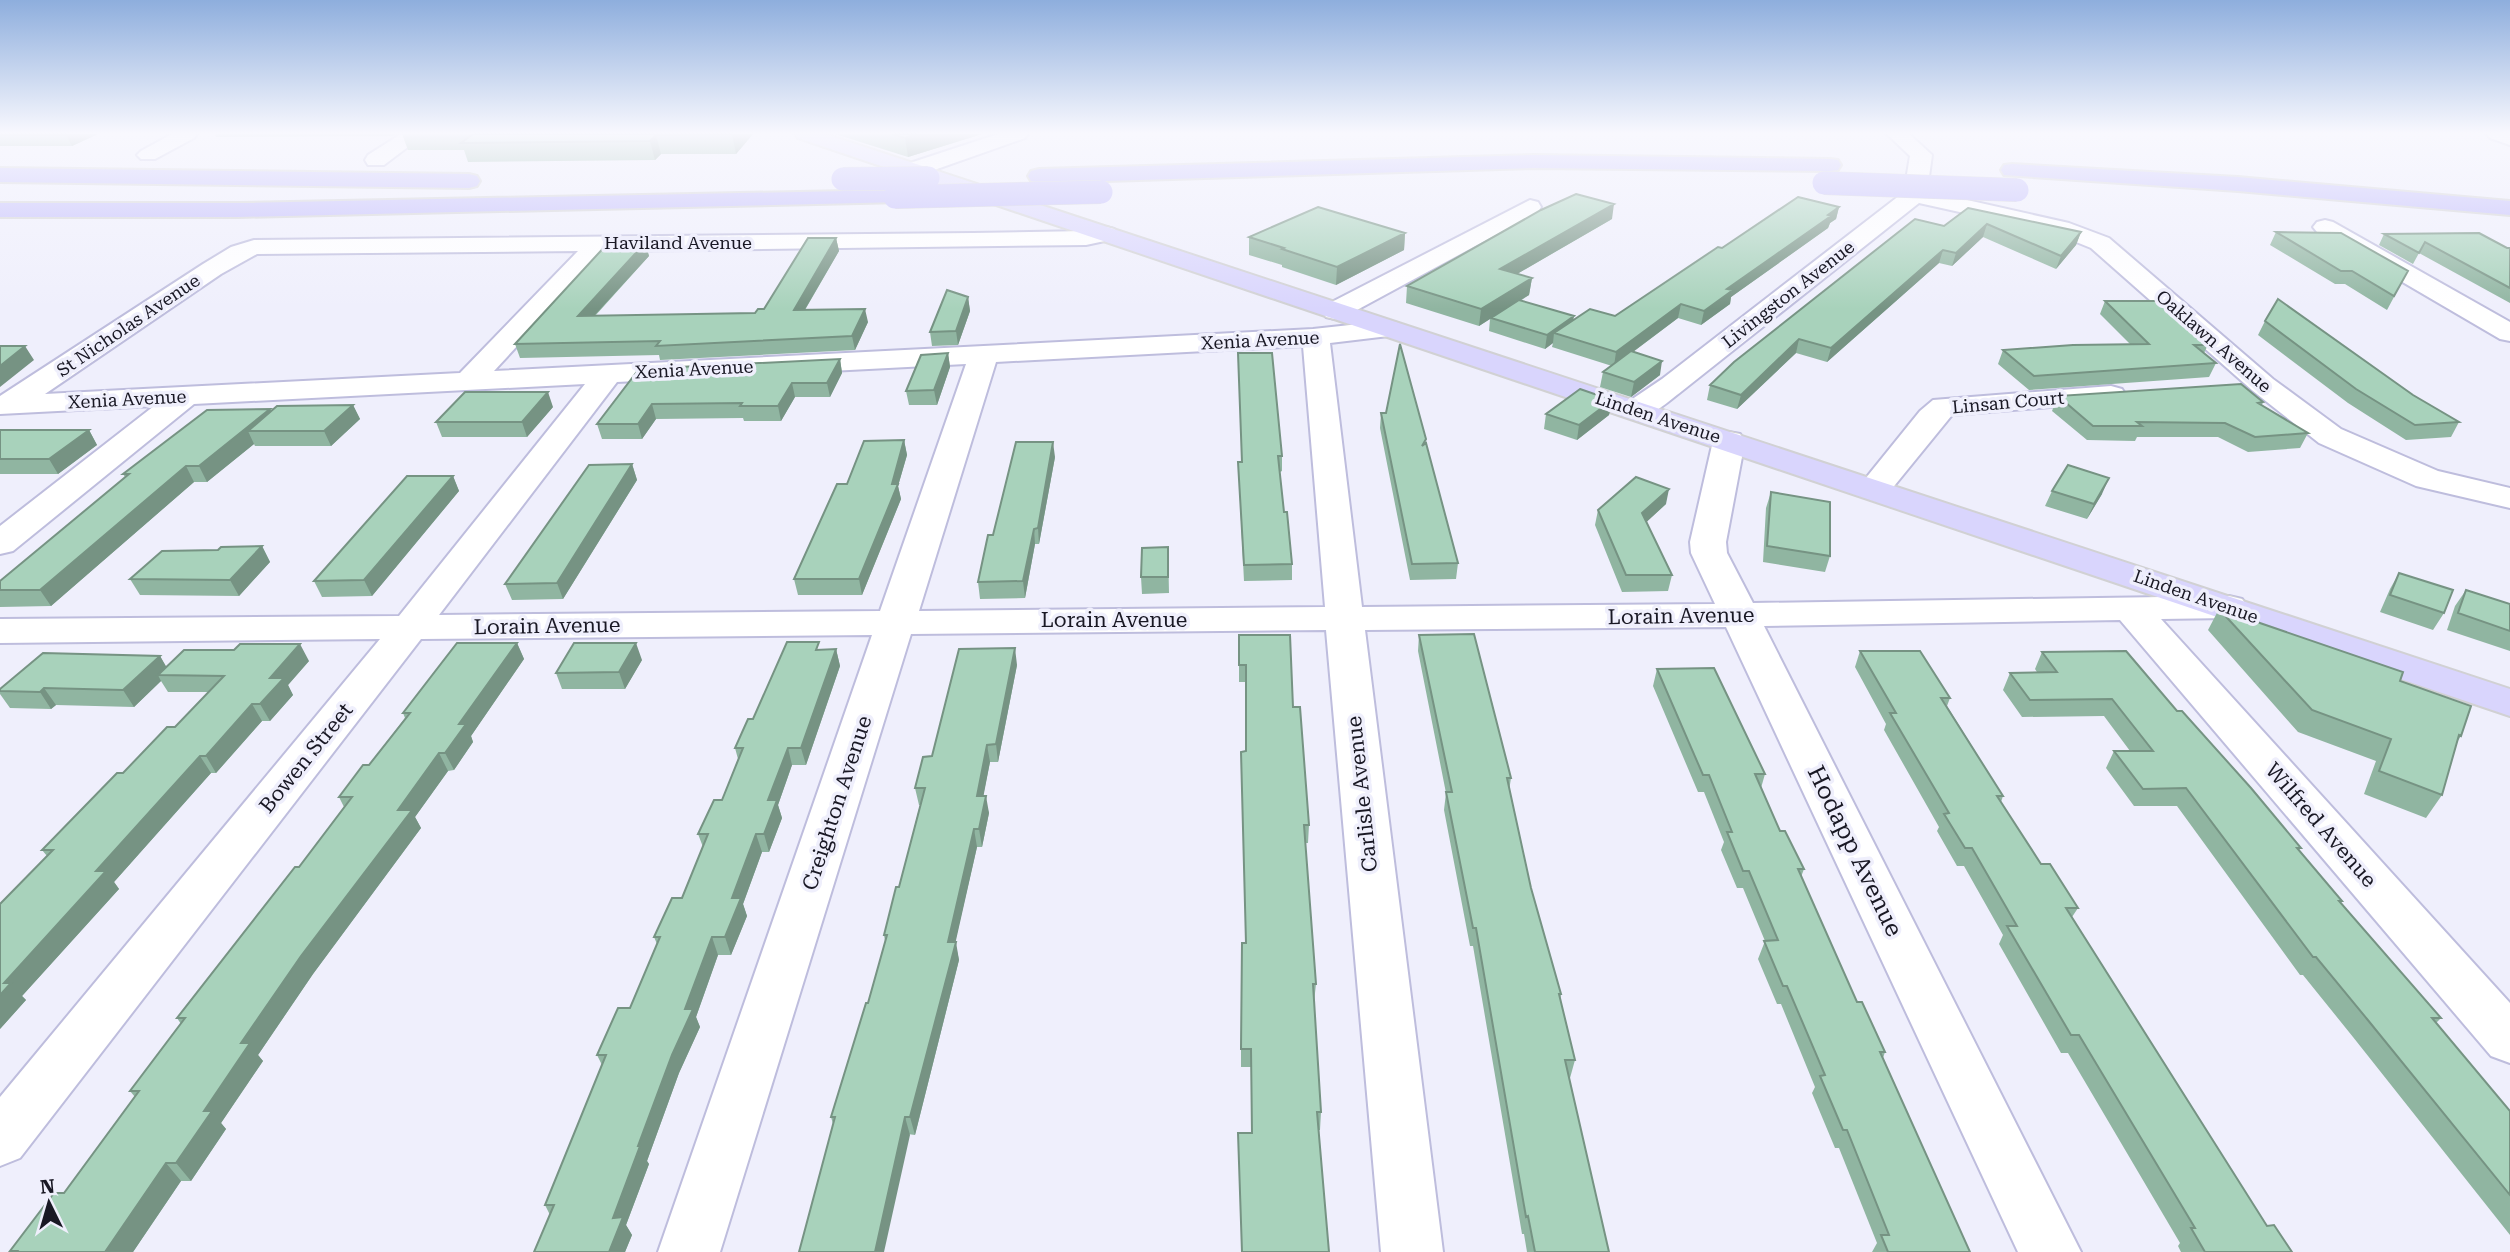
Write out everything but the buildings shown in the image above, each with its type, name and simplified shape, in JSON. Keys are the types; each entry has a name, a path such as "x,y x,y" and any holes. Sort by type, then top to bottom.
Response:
{"highway":[{"path":"0,210 279,210 1083,192"},
{"path":"2140,192 2510,227"},
{"path":"2334,192 2510,208"},
{"path":"0,226 484,217 797,200"}],"main road":[{"path":"980,192 1106,234 1324,324"},
{"name":"Linden Avenue","path":"1387,329 2510,703"}],"street":[{"name":"Oaklawn Avenue","path":"1915,195 2061,228 2100,243 2308,422 2358,451 2428,479 2510,498"},
{"name":"Livingston Avenue","path":"1636,410 1672,385 1915,195"},
{"path":"1324,324 1530,207"},
{"path":"2325,227 2510,333"},
{"name":"Haviland Avenue","path":"250,248 267,245 1058,239 1106,234"},
{"path":"469,380 599,243"},
{"name":"St Nicholas Avenue","path":"4,405 212,269 250,248"},
{"name":"Xenia Avenue","path":"4,405 984,354 1324,324 1387,329"},
{"name":"Carlisle Avenue","path":"1324,324 1317,346 1412,1252"},
{"name":"Creighton Avenue","path":"690,1252 984,354"},
{"name":"Bowen Street","path":"0,1140 409,628 608,373"},
{"path":"2224,387 2263,384"},
{"name":"Linsan Court","path":"1874,489 1931,418 1944,406 2135,393"},
{"path":"0,543 187,396"},
{"name":"Hodapp Avenue","path":"1729,441 1708,542 1709,553 2050,1252"},
{"name":"Lorain Avenue","path":"0,631 1738,615 2228,607"},
{"name":"Wilfred Avenue","path":"2132,610 2510,1040"}]}
